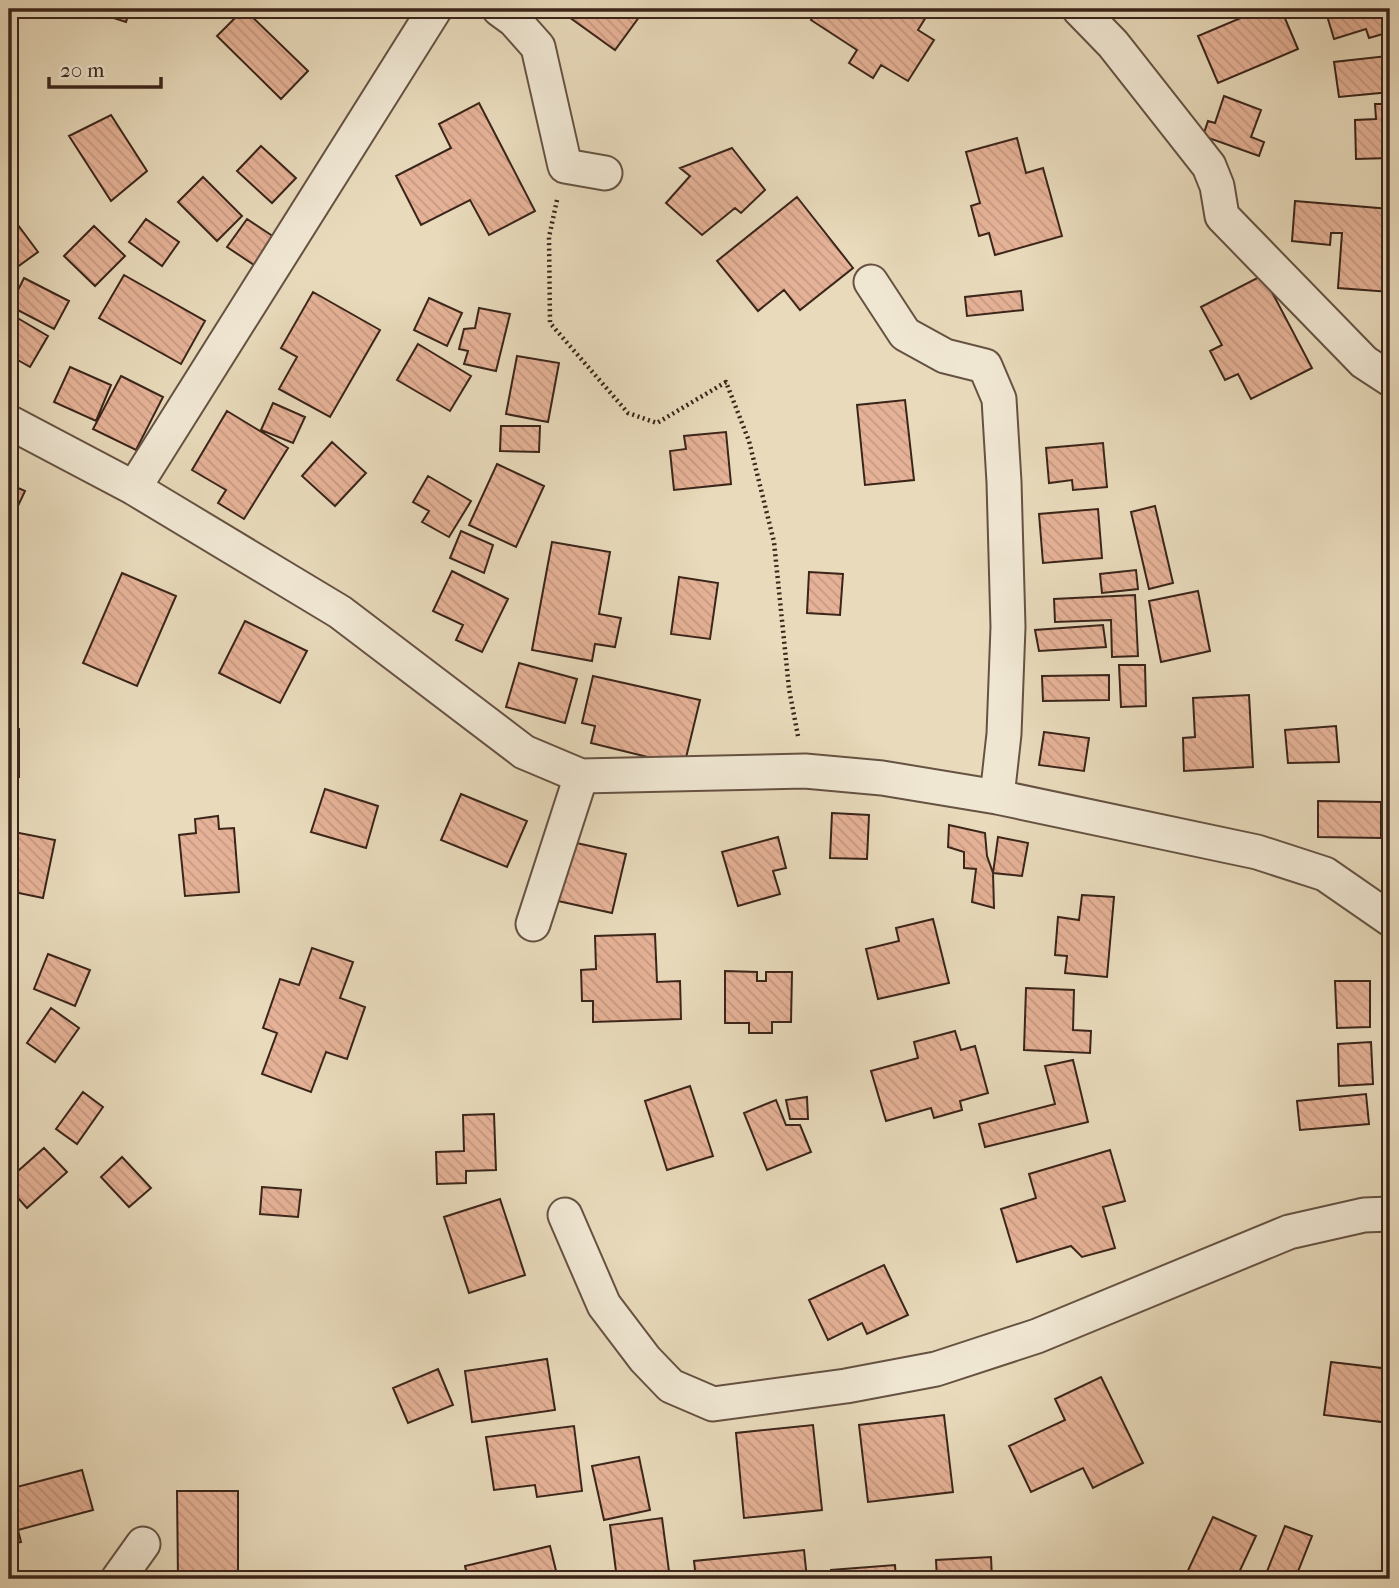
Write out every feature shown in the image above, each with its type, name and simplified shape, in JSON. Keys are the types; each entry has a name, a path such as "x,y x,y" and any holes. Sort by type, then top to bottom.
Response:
{"street":[{"path":"134,488 435,9"},
{"path":"499,9 538,47 565,166 605,173"},
{"path":"1079,9 1113,44 1209,166 1217,186 1222,216 1364,362 1390,379"},
{"path":"871,282 905,334 945,356 985,366 999,399 1009,627 1004,734 997,797"},
{"path":"9,422 134,488 340,612 524,752 582,776 805,771 882,778 997,797 1256,852 1325,874 1390,917"},
{"path":"533,924 582,776"},
{"path":"565,1215 604,1305 645,1359 671,1386 713,1405 936,1370 1037,1336 1289,1232 1364,1215 1390,1214"},
{"path":"118,1579 143,1544"}],"path":[{"path":"565,166 549,237 550,323 628,414 657,423 726,382 749,441 774,542 789,689 805,771"}],"building":[{"path":"86,9 130,9 126,22"},
{"path":"244,9 308,71 281,99 217,36"},
{"path":"575,9 645,9 615,50 569,17"},
{"path":"818,9 914,9 926,17 918,30 934,40 908,81 881,65 873,78 849,63 857,50 811,20"},
{"path":"1262,9 1281,9 1298,49 1218,83 1198,36"},
{"path":"1325,9 1390,9 1390,32 1369,38 1366,29 1334,39"},
{"path":"1387,56 1390,92 1339,97 1334,62"},
{"path":"1224,96 1261,110 1251,137 1264,142 1259,156 1203,136 1208,121 1215,123"},
{"path":"479,103 535,211 489,235 470,200 421,225 396,176 451,148 439,124"},
{"path":"1375,104 1390,104 1390,158 1356,159 1355,120 1376,119"},
{"path":"111,115 147,171 111,201 69,136"},
{"path":"1017,138 1026,173 1043,168 1062,236 995,255 989,233 979,236 971,206 980,203 966,152"},
{"path":"261,146 296,178 272,203 237,171"},
{"path":"732,148 765,190 741,213 735,208 702,235 666,203 690,176 680,168"},
{"path":"203,177 242,216 217,241 178,202"},
{"path":"797,197 853,268 800,310 784,290 758,311 717,261"},
{"path":"1295,201 1390,209 1390,292 1338,288 1342,233 1331,233 1330,245 1292,241"},
{"path":"9,213 38,252 9,273"},
{"path":"146,219 179,242 162,266 129,242"},
{"path":"247,219 280,241 260,269 227,247"},
{"path":"94,226 125,256 95,286 64,256"},
{"path":"124,275 205,321 181,364 99,318"},
{"path":"1263,275 1312,368 1251,399 1238,374 1225,380 1210,351 1222,345 1201,307"},
{"path":"24,278 69,301 54,329 10,306"},
{"path":"1021,291 1023,310 967,316 965,297"},
{"path":"313,292 380,330 330,417 279,389 297,357 281,348"},
{"path":"429,298 462,313 447,346 414,330"},
{"path":"479,308 510,314 496,371 464,364 468,351 459,349 464,329 475,328"},
{"path":"9,313 48,336 30,367 9,355"},
{"path":"418,344 471,376 450,411 397,380"},
{"path":"517,356 559,363 548,422 506,414"},
{"path":"70,367 111,385 96,421 54,402"},
{"path":"121,376 163,397 136,450 93,429"},
{"path":"905,400 914,480 865,485 857,405"},
{"path":"273,403 305,417 293,443 261,430"},
{"path":"227,411 288,448 244,519 218,503 226,490 192,470"},
{"path":"501,426 540,426 539,452 500,451"},
{"path":"726,432 731,484 674,490 670,451 686,449 684,436"},
{"path":"332,442 366,473 335,506 302,476"},
{"path":"1103,443 1107,487 1073,490 1072,480 1049,483 1046,448"},
{"path":"497,464 544,486 516,547 469,525"},
{"path":"428,476 471,501 449,537 422,522 429,511 413,502"},
{"path":"9,484 25,491 9,525"},
{"path":"1155,506 1173,583 1149,589 1131,512"},
{"path":"1098,509 1102,558 1043,563 1039,514"},
{"path":"461,531 493,545 484,573 450,558"},
{"path":"552,542 610,552 599,614 621,618 615,647 595,644 592,661 532,650"},
{"path":"1136,570 1138,589 1102,593 1100,574"},
{"path":"452,571 508,599 482,652 456,640 463,625 433,611"},
{"path":"809,572 843,574 840,615 807,613"},
{"path":"122,573 176,596 137,686 83,663"},
{"path":"679,577 718,583 710,639 671,634"},
{"path":"1198,591 1210,651 1161,662 1149,601"},
{"path":"1135,595 1138,656 1112,657 1111,620 1055,622 1054,599"},
{"path":"245,621 307,651 280,703 219,673"},
{"path":"1103,625 1106,647 1039,651 1035,630"},
{"path":"519,663 577,679 565,723 506,707"},
{"path":"1119,665 1145,665 1146,706 1121,707"},
{"path":"1109,675 1109,700 1043,701 1042,676"},
{"path":"593,676 700,700 684,766 591,743 595,726 582,723"},
{"path":"1249,695 1253,767 1184,771 1183,738 1195,737 1193,698"},
{"path":"1336,726 1339,762 1288,763 1285,730"},
{"path":"9,729 19,729 19,777 9,777"},
{"path":"1044,732 1089,738 1084,771 1039,765"},
{"path":"325,789 378,806 366,848 311,832"},
{"path":"461,794 527,821 507,867 441,840"},
{"path":"1318,801 1381,802 1381,838 1318,837"},
{"path":"832,813 869,815 867,859 830,858"},
{"path":"218,816 219,829 234,828 239,892 185,896 179,835 196,833 195,819"},
{"path":"949,825 985,833 987,856 993,873 994,908 972,902 976,869 964,868 964,852 948,847"},
{"path":"9,831 55,840 43,898 9,891"},
{"path":"778,837 786,868 773,871 780,894 738,906 722,852"},
{"path":"998,837 1028,843 1022,876 993,873"},
{"path":"572,842 626,854 612,913 558,901"},
{"path":"1082,895 1114,897 1107,977 1065,973 1067,956 1055,955 1058,917 1079,920"},
{"path":"933,919 949,983 878,999 866,949 899,941 896,928"},
{"path":"655,934 657,982 680,981 681,1019 593,1022 593,1001 582,1001 581,970 596,969 595,936"},
{"path":"312,948 353,962 340,998 365,1007 347,1059 326,1052 311,1092 262,1074 277,1033 263,1028 280,979 299,985"},
{"path":"48,954 90,970 75,1006 34,989"},
{"path":"725,971 757,972 757,981 766,981 766,972 792,972 791,1022 772,1022 772,1033 749,1033 749,1023 725,1023"},
{"path":"1335,981 1370,981 1370,1027 1337,1028"},
{"path":"1026,988 1074,990 1073,1030 1091,1031 1090,1053 1024,1050"},
{"path":"51,1008 79,1028 55,1062 27,1043"},
{"path":"955,1031 961,1050 975,1046 988,1093 960,1101 962,1110 934,1118 931,1108 886,1121 871,1071 918,1058 914,1042"},
{"path":"1371,1042 1373,1084 1339,1086 1338,1044"},
{"path":"1073,1060 1088,1122 985,1147 979,1124 1055,1104 1045,1066"},
{"path":"690,1086 713,1156 667,1170 645,1101"},
{"path":"83,1092 103,1107 77,1144 56,1129"},
{"path":"1366,1094 1369,1124 1300,1130 1297,1101"},
{"path":"807,1097 808,1119 790,1119 786,1100"},
{"path":"776,1100 786,1125 800,1125 811,1152 767,1170 744,1113"},
{"path":"494,1114 496,1170 466,1171 466,1183 437,1184 436,1152 464,1151 463,1115"},
{"path":"44,1148 67,1172 27,1208 9,1188 9,1179"},
{"path":"1110,1150 1125,1201 1103,1207 1115,1248 1082,1257 1071,1246 1017,1262 1001,1209 1036,1198 1029,1174"},
{"path":"122,1157 151,1188 129,1207 101,1177"},
{"path":"262,1187 301,1190 298,1217 260,1214"},
{"path":"500,1199 525,1275 469,1293 444,1217"},
{"path":"884,1265 908,1315 867,1334 862,1323 828,1340 809,1300"},
{"path":"547,1359 555,1410 472,1422 465,1371"},
{"path":"1331,1362 1390,1369 1390,1423 1324,1415"},
{"path":"438,1369 453,1405 408,1423 393,1388"},
{"path":"1101,1377 1143,1463 1093,1488 1083,1468 1031,1492 1009,1446 1065,1420 1055,1399"},
{"path":"944,1415 953,1492 868,1502 859,1425"},
{"path":"813,1425 822,1510 744,1518 736,1433"},
{"path":"574,1426 582,1491 537,1497 535,1485 494,1490 486,1437"},
{"path":"639,1457 650,1510 604,1520 592,1466"},
{"path":"82,1470 93,1510 18,1530 21,1542 9,1545 9,1489"},
{"path":"177,1491 238,1491 238,1579 178,1579"},
{"path":"1213,1517 1256,1536 1236,1579 1184,1579"},
{"path":"662,1518 670,1579 617,1579 610,1525"},
{"path":"1285,1526 1312,1536 1295,1579 1264,1579"},
{"path":"550,1546 558,1579 468,1579 465,1566"},
{"path":"804,1550 807,1579 696,1579 694,1561"},
{"path":"991,1557 992,1579 937,1579 936,1560"},
{"path":"895,1565 896,1579 831,1579 831,1570"}]}
